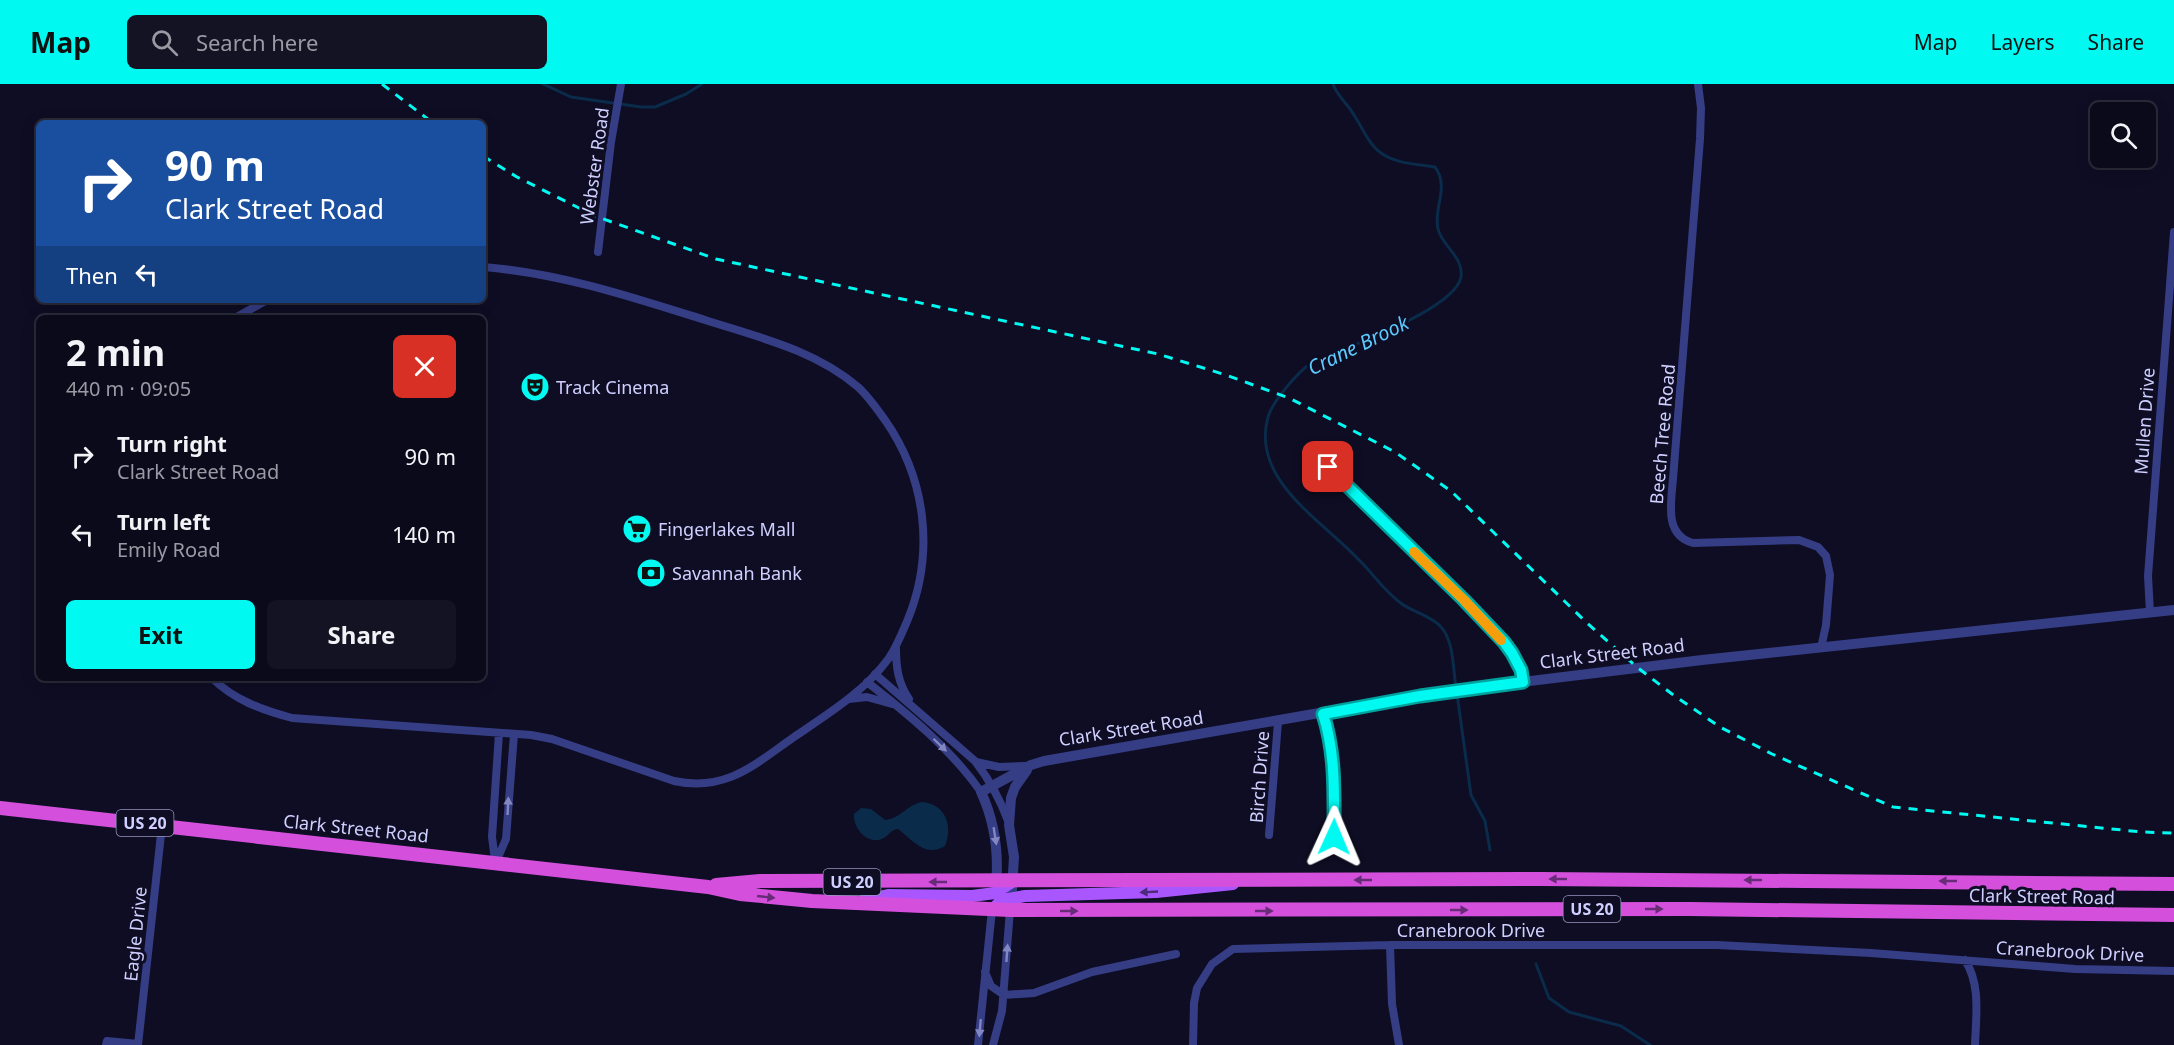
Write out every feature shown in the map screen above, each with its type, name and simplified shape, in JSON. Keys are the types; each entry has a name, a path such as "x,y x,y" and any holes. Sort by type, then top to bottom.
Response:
{"highway":[{"name":"Clark Street Road","path":"0,808 708,886 740,894 848,903 992,910 1011,904 2174,915"},
{"name":"US 20","path":"1012,882 1564,879 2174,884"},
{"name":"Clark Street Road","path":"708,886 760,881 995,888 1012,882"}],"main road":[{"path":"1011,904 1270,880"},
{"path":"848,903 888,895 972,896 995,888"}],"street":[{"name":"Webster Road","path":"598,252 621,84"},
{"name":"Beech Tree Road","path":"1698,84 1701,108 1700,138 1673,479 1672,525 1681,538 1693,543 1799,540 1818,547 1826,556 1830,575 1826,625 1821,648"},
{"name":"Mullen Drive","path":"2150,613 2148,566 2174,232"},
{"path":"215,681 235,698 258,708 292,718 514,734 552,739 674,780 691,784 706,784 729,779 748,768 849,699 875,674 896,648 920,585 923,562 923,516 919,491 898,438 859,387 816,360 765,339 577,281 532,272 486,267"},
{"path":"240,315 262,303"},
{"path":"1328,467 1504,642 1521,670 1523,682"},
{"name":"Clark Street Road","path":"981,792 1031,765 1066,757 1406,698 1702,660 2174,610"},
{"path":"896,648 896,666 900,682 915,708"},
{"path":"875,674 975,761 1002,803 1009,825 1014,857 1011,904 1002,1011 993,1045"},
{"path":"867,682 957,761 981,792 988,807 995,834 995,888 978,1045"},
{"path":"849,699 867,698 897,706"},
{"path":"1323,714 1330,736 1333,763 1334,837"},
{"name":"Birch Drive","path":"1269,835 1278,722"},
{"path":"496,862 492,837 499,733"},
{"path":"496,862 506,839 514,734"},
{"path":"975,761 999,767 1031,765"},
{"path":"1009,825 1011,798 1031,765"},
{"name":"Eagle Drive","path":"138,1044 162,825"},
{"path":"1390,945 1394,1018 1399,1045"},
{"name":"Cranebrook Drive","path":"1193,1045 1194,1003 1197,988 1212,964 1233,949 1390,945 1717,945 2075,969 2174,971"},
{"path":"985,969 991,986 1004,995 1034,993 1092,972 1176,954"},
{"name":"Cranebrook Drive","path":"1965,960 1974,978 1976,989 1974,1045"},
{"path":"106,1045 107,1041 138,1044"}],"water":[{"path":"922,802 937,807 948,824 945,846 938,849 931,850 920,846 898,829 882,839 871,840 858,830 854,819 854,814 861,808 871,809 885,820"}],"waterway":[{"name":"Crane Brook","path":"543,84 571,97 641,107 655,107 686,94 702,84"},
{"name":"Crane Brook","path":"1333,84 1377,150 1387,157 1400,161 1435,167 1441,182 1438,229 1459,263 1461,277 1455,288 1444,299 1427,310 1408,321 1317,360 1305,368 1292,380 1270,411 1265,440 1270,461 1280,480 1294,498 1396,599 1441,627 1451,647 1456,688"},
{"name":"Crane Brook","path":"1457,694 1471,795 1485,821 1490,850"},
{"path":"1536,964 1549,998 1569,1012 1621,1026 1650,1045"}],"railway":[{"path":"382,84 429,120"},
{"path":"486,158 517,177 595,216 716,259 1158,354 1289,398 1395,452 1451,491 1587,623 1638,668 1720,727 1772,754 1893,807 2142,832 2174,833"}],"slow traffic":[{"path":"1414,552 1464,600 1501,640"}],"place":[{"name":"Track Cinema","path":"535,387"},
{"name":"Fingerlakes Mall","path":"637,529"},
{"name":"Savannah Bank","path":"651,573"}],"route":[{"path":"1328,467 1504,642 1521,670 1523,682 1382,702 1323,714 1330,736 1333,763 1334,837"}]}
